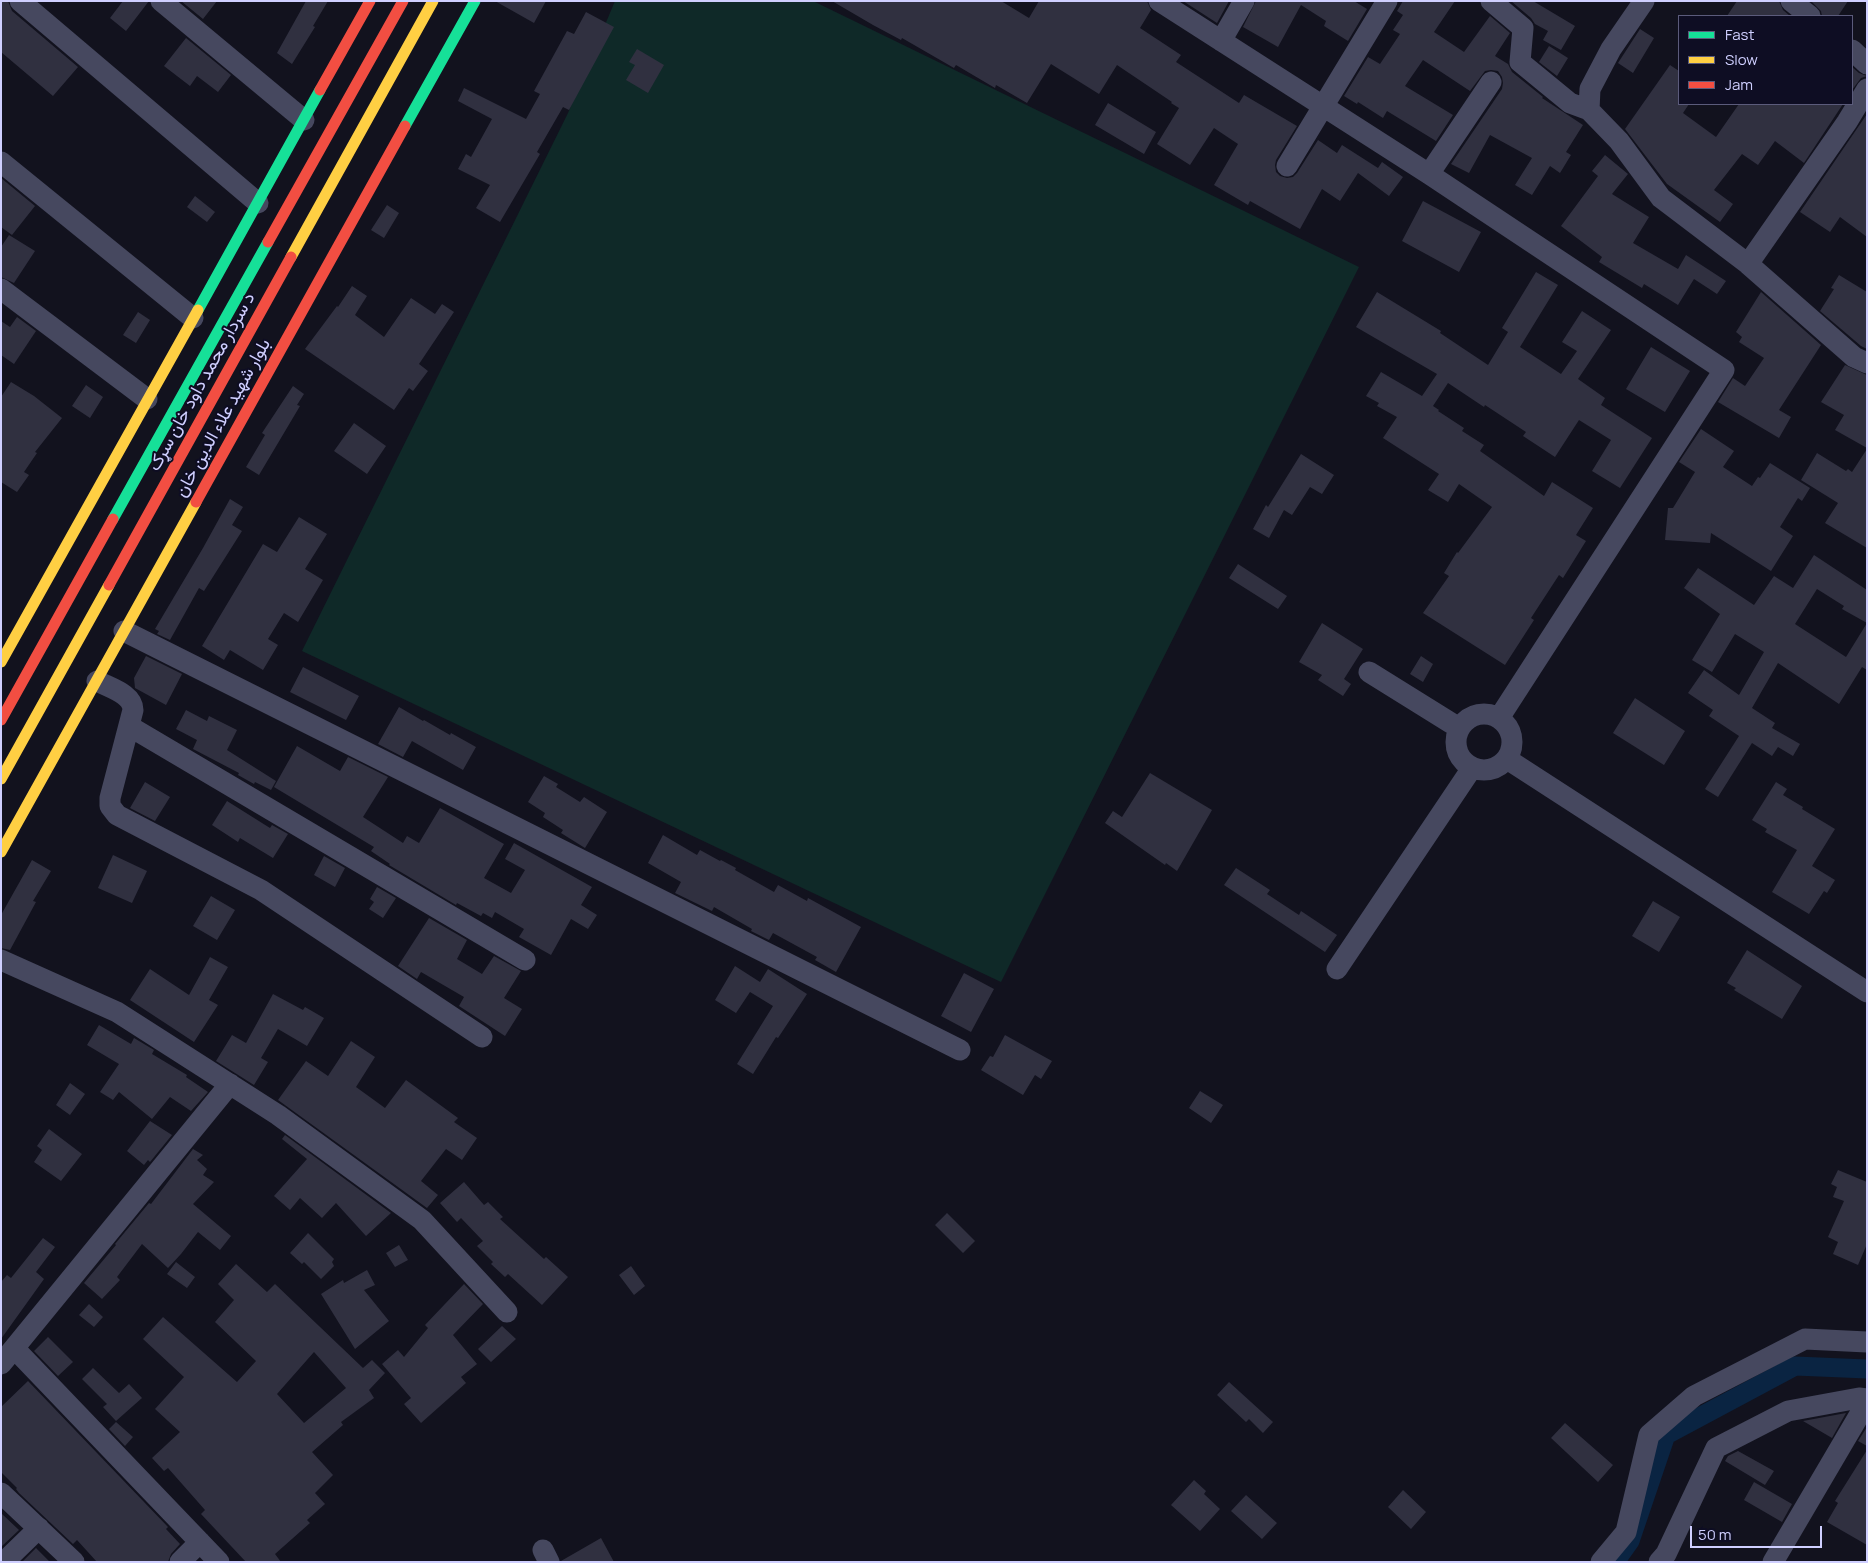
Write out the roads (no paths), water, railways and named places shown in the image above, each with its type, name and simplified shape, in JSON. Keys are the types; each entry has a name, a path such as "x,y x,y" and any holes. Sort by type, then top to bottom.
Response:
{"main road":[{"path":"1,662 370,1"},
{"name":"د سردار محمد داود خان سړک","path":"1,779 79,610 403,1"},
{"name":"د سردار محمد داود خان سړک","path":"1,720 79,610 433,1"},
{"name":"بلوار شهید علاء الدین خان","path":"1,852 475,1"}],"street":[{"path":"20,1 258,203"},
{"path":"161,1 304,120"},
{"path":"1159,1 1429,174 1724,370 1498,718"},
{"path":"1221,40 1244,1"},
{"path":"1287,166 1387,1"},
{"path":"1491,1 1522,28 1520,62 1570,103 1588,110 1619,141 1661,198 1748,264 1854,356 1867,363"},
{"path":"1588,110 1590,89 1611,49 1644,1"},
{"path":"1791,1 1809,15"},
{"path":"1853,51 1867,64"},
{"path":"1429,174 1491,82"},
{"path":"1748,264 1847,122 1867,89"},
{"path":"1,162 193,318"},
{"path":"1,289 147,399"},
{"path":"124,631 960,1050"},
{"path":"1369,672 1459,728"},
{"path":"97,681 128,697 133,704 110,798 110,806 117,815 261,890 482,1036"},
{"path":"1490,714 1498,718 1505,724 1512,740 1511,750 1507,759 1500,766 1491,770 1481,771 1463,763 1455,745 1459,728 1472,716 1490,714"},
{"path":"129,726 524,960"},
{"path":"1507,759 1867,992"},
{"path":"1337,969 1472,768"},
{"path":"1,960 117,1012 278,1115 422,1220 507,1312"},
{"path":"219,1562 8,1356 230,1084"},
{"path":"1601,1562 1626,1532 1649,1435 1694,1396 1805,1339 1867,1342"},
{"path":"1659,1562 1666,1554 1716,1448 1788,1411 1859,1398 1867,1400 1773,1562"},
{"path":"1,1493 74,1562"},
{"path":"4,1562 39,1528"},
{"path":"180,1562 200,1542"}],"waterway":[{"path":"1615,1562 1630,1541 1666,1435 1795,1366 1867,1369"}]}
